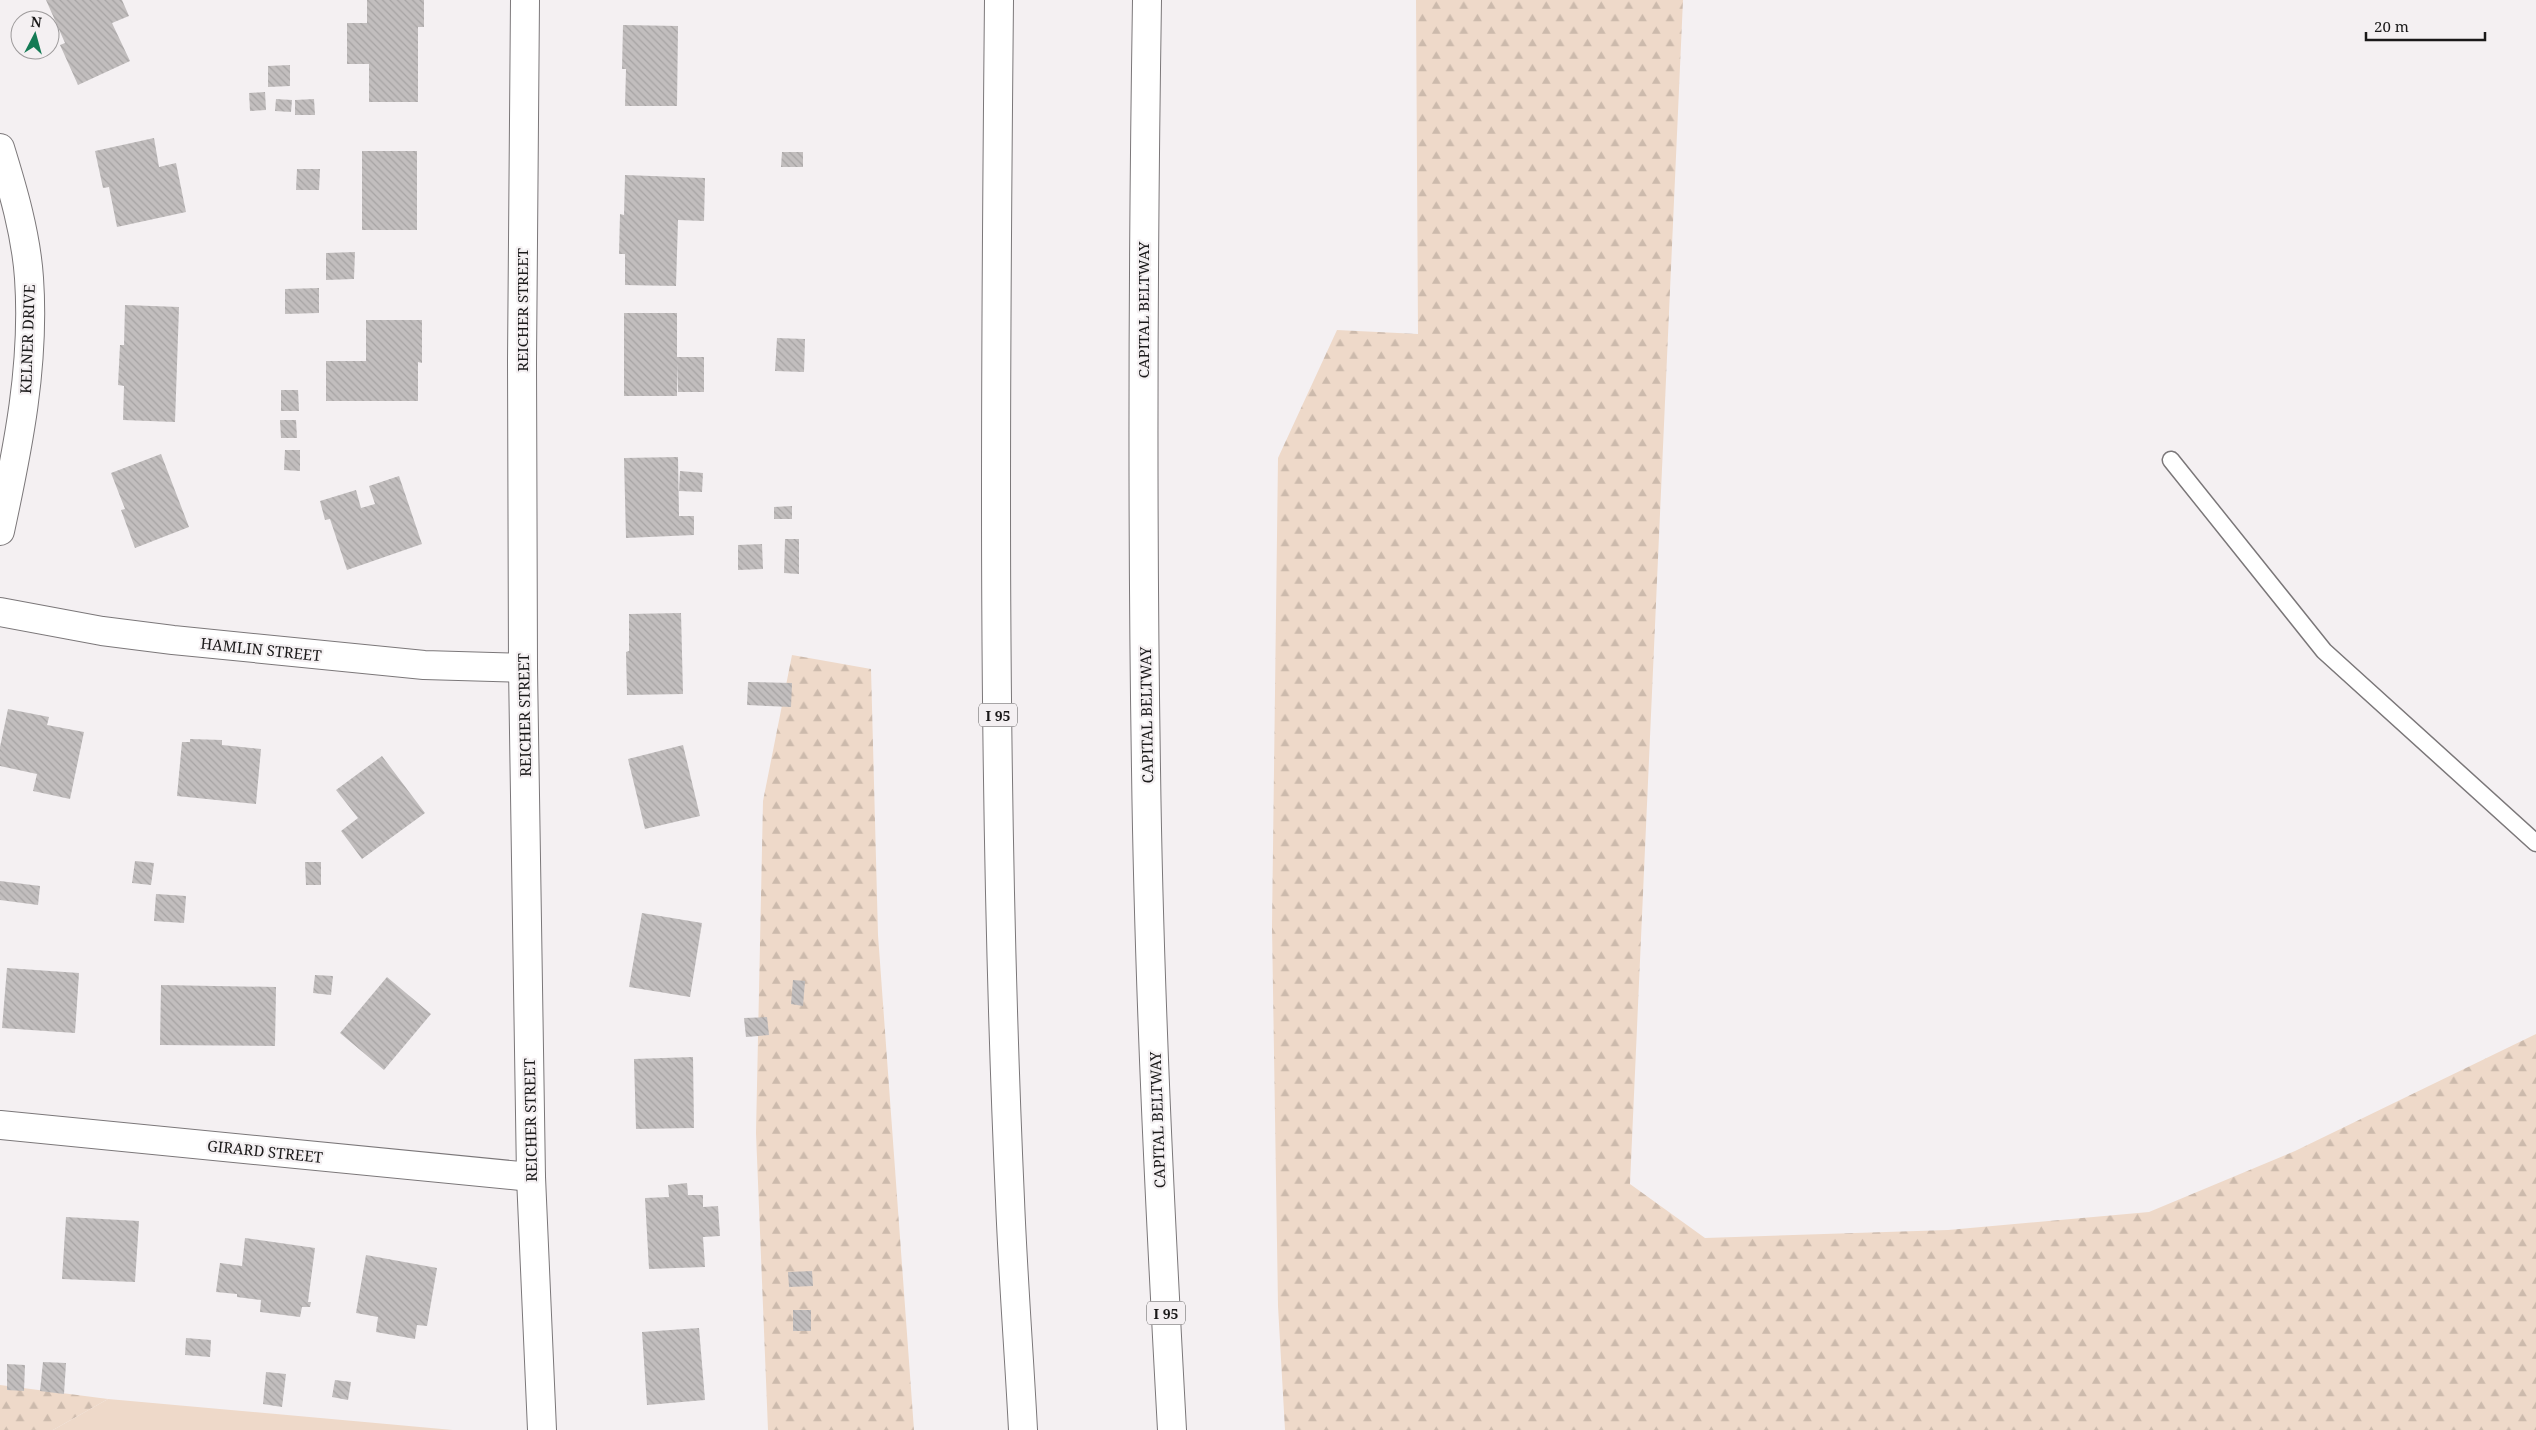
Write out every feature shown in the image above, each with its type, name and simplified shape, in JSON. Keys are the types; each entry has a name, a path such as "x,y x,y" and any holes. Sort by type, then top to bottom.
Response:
{"main road":[{"name":"REICHER STREET","path":"524,0 523,668 531,1177 542,1430"},
{"name":"I 95","path":"999,0 996,257 998,777 1010,1199 1023,1430"},
{"name":"CAPITAL BELTWAY","path":"1147,0 1143,269 1146,771 1160,1195 1172,1430"},
{"name":"KELNER DRIVE","path":"0,148 14,192 22,234 29,277 30,316 29,366 23,418 0,531"},
{"name":"HAMLIN STREET","path":"0,612 102,631 182,641 424,665 523,668"},
{"name":"GIRARD STREET","path":"0,1125 531,1177"}],"lane":[{"path":"2171,460 2324,651 2536,844"}],"green space":[{"path":"1416,0 1683,0 1630,1184 1705,1238 1948,1230 2149,1212 2295,1151 2536,1034 2536,1430 1285,1430 1278,1306 1272,926 1278,458 1337,330 1418,334"},
{"path":"792,655 871,669 878,935 914,1430 768,1430 756,1133 763,801"},
{"path":"0,1385 108,1399 53,1430 0,1430"},
{"path":"108,1399 453,1430 53,1430"}],"building":[{"path":"46,0 122,0 129,16 112,23 130,61 78,85 60,45 65,43 60,32 60,10 50,10"},
{"path":"367,0 424,0 424,27 418,27 418,102 369,102 369,64 347,64 347,23 367,23"},
{"path":"623,25 678,26 677,106 625,106 626,69 622,69"},
{"path":"290,65 290,86 268,87 268,66"},
{"path":"265,92 266,110 250,111 249,93"},
{"path":"276,99 292,100 291,112 275,111"},
{"path":"314,99 315,115 295,115 295,100"},
{"path":"154,138 159,167 176,163 186,212 117,227 109,187 103,188 95,151"},
{"path":"362,151 417,151 417,230 362,230"},
{"path":"782,152 803,152 803,167 781,167"},
{"path":"297,169 320,169 319,190 296,190"},
{"path":"625,175 705,178 704,221 678,220 676,286 625,285 625,254 619,254 620,214 624,215"},
{"path":"355,252 354,279 326,280 326,253"},
{"path":"319,288 319,313 285,314 285,289"},
{"path":"125,305 179,307 175,422 123,420 124,386 118,385 120,345 124,345"},
{"path":"624,313 677,313 677,357 704,357 704,392 678,392 677,363 677,396 624,396"},
{"path":"366,320 422,320 422,363 418,362 418,401 326,401 326,361 366,361"},
{"path":"777,338 805,339 804,372 775,371"},
{"path":"281,390 298,390 299,411 281,411"},
{"path":"280,420 296,420 297,438 281,438"},
{"path":"285,450 300,450 300,471 284,470"},
{"path":"161,454 189,527 135,548 121,510 125,509 111,473"},
{"path":"678,457 679,516 694,516 694,535 626,538 624,458"},
{"path":"680,471 703,473 702,492 679,491"},
{"path":"399,476 422,544 347,570 330,519 325,520 320,501 356,490 361,508 375,504 369,486"},
{"path":"792,506 792,519 774,519 774,507"},
{"path":"785,539 799,539 799,574 784,573"},
{"path":"762,544 763,569 738,570 738,545"},
{"path":"681,613 683,694 627,695 626,652 629,651 629,614"},
{"path":"748,682 792,683 791,707 747,705"},
{"path":"8,709 49,717 47,725 84,732 70,799 33,791 37,774 0,766 0,747"},
{"path":"190,739 222,740 222,745 261,749 256,804 177,796 182,742 190,742"},
{"path":"683,745 700,816 645,829 628,759"},
{"path":"382,756 425,813 362,859 341,831 358,818 336,790"},
{"path":"135,861 154,863 151,885 132,883"},
{"path":"305,862 321,862 321,885 306,885"},
{"path":"0,881 40,886 38,905 0,900"},
{"path":"156,894 186,896 184,923 154,921"},
{"path":"642,913 702,923 690,997 629,987"},
{"path":"7,968 79,973 75,1033 2,1028"},
{"path":"315,975 333,976 331,995 313,993"},
{"path":"387,977 431,1014 384,1070 340,1033"},
{"path":"793,980 805,981 803,1006 791,1004"},
{"path":"161,985 276,987 275,1046 160,1045"},
{"path":"767,1017 769,1035 746,1037 744,1018"},
{"path":"693,1057 694,1128 636,1129 634,1059"},
{"path":"687,1183 688,1195 703,1195 703,1207 718,1206 720,1236 703,1237 705,1267 649,1269 645,1198 669,1197 668,1185"},
{"path":"66,1217 139,1221 135,1282 62,1279"},
{"path":"245,1238 315,1248 308,1302 311,1302 310,1307 302,1307 300,1317 260,1312 261,1300 237,1297 237,1294 216,1292 220,1263 242,1266"},
{"path":"366,1255 437,1268 427,1326 417,1325 415,1339 376,1332 378,1317 356,1313"},
{"path":"812,1271 813,1286 789,1287 788,1272"},
{"path":"793,1310 811,1310 811,1331 793,1331"},
{"path":"699,1328 705,1400 647,1405 642,1332"},
{"path":"186,1338 211,1340 210,1357 185,1355"},
{"path":"43,1362 66,1363 64,1394 40,1391"},
{"path":"7,1364 25,1365 24,1391 7,1390"},
{"path":"266,1372 286,1374 282,1407 263,1404"},
{"path":"335,1380 351,1382 348,1400 332,1397"}]}
